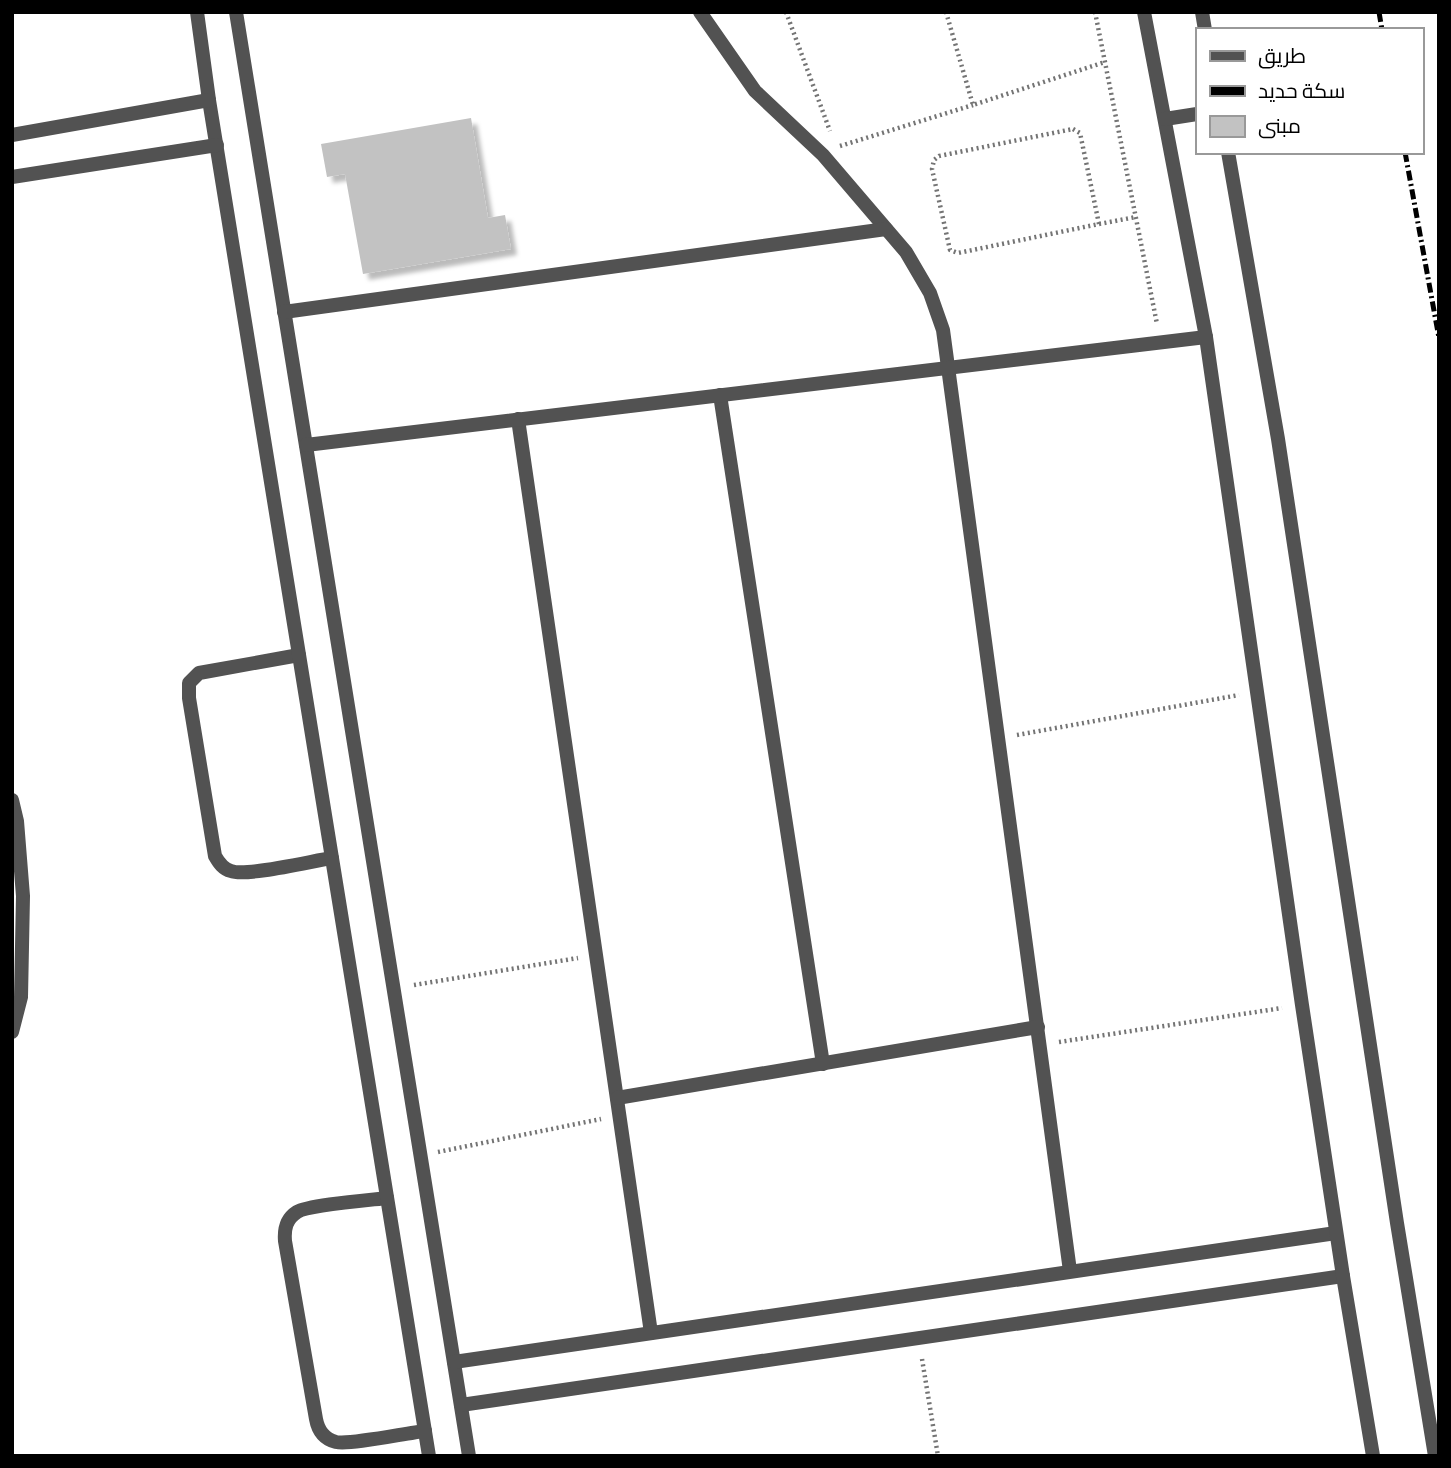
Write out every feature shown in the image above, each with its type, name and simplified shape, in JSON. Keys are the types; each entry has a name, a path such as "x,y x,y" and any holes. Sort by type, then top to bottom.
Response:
{"street":[{"path":"197,12 209,100 429,1456"},
{"path":"236,12 469,1456"},
{"path":"700,12 755,91 823,155 906,252 930,293 943,330 1070,1271"},
{"path":"1144,12 1206,337 1336,1233 1373,1456"},
{"path":"12,135 209,100"},
{"path":"1165,119 1196,114"},
{"path":"12,177 218,145"},
{"path":"1228,154 1278,439 1435,1456"},
{"path":"284,312 886,229"},
{"path":"306,444 1206,337"},
{"path":"720,395 823,1064"},
{"path":"518,419 651,1333"},
{"path":"299,654 199,673 189,683 189,698 215,856 219,863 232,872 239,873 332,858"},
{"path":"12,800 17,821 23,896 21,997 12,1032"},
{"path":"617,1098 1038,1027"},
{"path":"387,1198 302,1209 289,1218 284,1233 285,1241 316,1419 322,1433 335,1442 343,1443 425,1431"},
{"path":"454,1362 1336,1233"},
{"path":"461,1405 1343,1276"}],"path":[{"path":"786,12 834,142 841,146 1105,62"},
{"path":"946,12 973,105"},
{"path":"1095,12 1160,342"},
{"path":"1099,224 1077,129 939,156 933,162 932,169 948,245 953,252 1136,217"},
{"path":"999,738 1257,691"},
{"path":"393,989 597,955"},
{"path":"1041,1045 1302,1005"},
{"path":"420,1155 620,1115"},
{"path":"919,1337 939,1456"}],"building":[{"path":"471,118 488,218 505,215 511,249 363,274 345,174 327,177 321,144"}],"railway":[{"path":"1379,12 1382,28"},
{"path":"1405,154 1439,338"}]}
